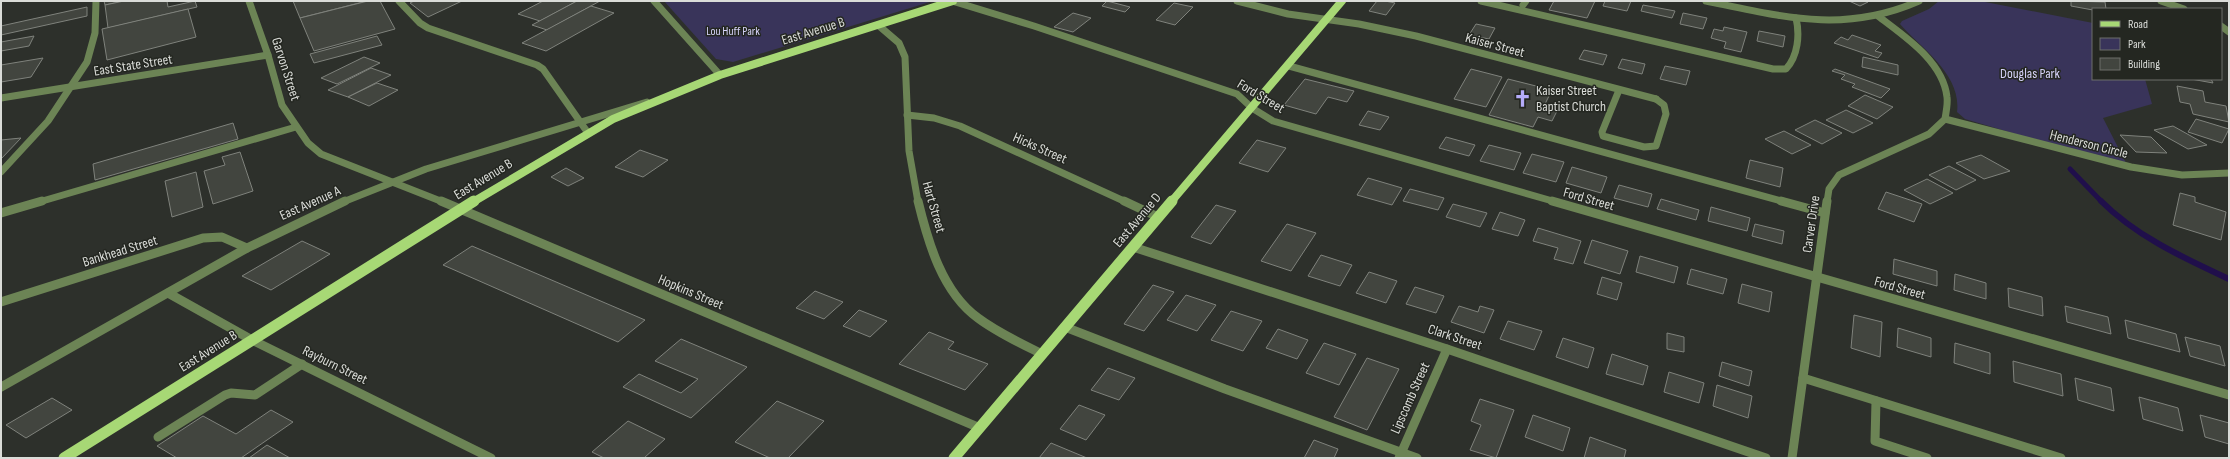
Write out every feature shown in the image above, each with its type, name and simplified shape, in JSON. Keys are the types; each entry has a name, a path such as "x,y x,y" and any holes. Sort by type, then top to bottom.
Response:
{"main road":[{"name":"East Avenue B","path":"64,458 461,209 588,133 656,100 720,75 952,1"},
{"name":"East Avenue D","path":"954,458 1342,1"}],"street":[{"path":"1,172 19,155 47,122 63,101 70,87 78,79 91,54 97,24 96,1"},
{"name":"Garvon Street","path":"249,1 268,55 282,105 308,143 321,154 393,181"},
{"path":"399,1 420,23 428,28 537,65 543,69 588,133"},
{"path":"654,1 720,75"},
{"name":"Ford Street","path":"952,1 1034,26 1236,94 1252,108 1273,121 2229,395"},
{"name":"Kaiser Street","path":"1237,1 1288,14 1328,18 1416,36 1656,100 1664,105 1666,114 1656,146 1644,147 1603,136 1602,132 1618,90"},
{"path":"1481,1 1773,69 1786,69 1792,65 1799,26 1796,18"},
{"path":"1706,1 1796,18 1844,21 1902,11 1919,1"},
{"path":"2161,1 2181,8"},
{"path":"1878,16 1916,46 1939,73 1947,97 1945,119"},
{"name":"Hart Street","path":"878,25 899,43 905,57 909,152 916,201 948,284 968,310 994,330 1042,354"},
{"name":"East State Street","path":"1,98 268,55"},
{"path":"1288,66 1825,213"},
{"name":"East Avenue A","path":"1,387 247,248 294,224 393,181 580,121 656,100"},
{"name":"Hicks Street","path":"907,115 923,115 944,119 1042,163 1158,218"},
{"name":"Henderson Circle","path":"1945,119 2131,168 2182,175 2229,173"},
{"name":"Carver Drive","path":"1792,458 1829,190 1839,175 1930,134 1945,119"},
{"path":"1,213 296,127"},
{"name":"Hopkins Street","path":"393,181 980,428"},
{"name":"Bankhead Street","path":"1,302 203,238 222,237 247,248"},
{"name":"Clark Street","path":"1133,247 1447,349 1766,458"},
{"name":"Rayburn Street","path":"168,293 252,340 491,458"},
{"path":"1065,327 1401,455 1417,458"},
{"name":"Lipscomb Street","path":"1401,455 1447,349"},
{"path":"158,437 225,395 231,393 255,395 302,364"},
{"path":"1803,378 2061,458"},
{"path":"1876,401 1875,441 1927,458"}],"green space":[{"name":"Lou Huff Park","path":"664,1 933,1 733,62 716,59"},
{"name":"Douglas Park","path":"1939,1 1980,1 2092,23 2092,80 2145,80 2152,104 2103,118 2126,163 2026,137 1965,119 1957,112 1957,99 1947,74 1929,53 1900,24 1902,21 1929,9"}],"building":[{"path":"104,1 124,1 105,5"},
{"path":"124,1 167,1 168,7 195,1 197,7 108,28 105,5"},
{"path":"293,1 363,1 363,2 300,18"},
{"path":"368,1 380,1 395,29 314,51 300,18"},
{"path":"414,1 462,1 428,17 410,3"},
{"path":"543,1 577,1 540,21 518,14"},
{"path":"577,1 600,1 547,30 532,25"},
{"path":"1107,1 1130,7 1125,12 1102,6"},
{"path":"1377,1 1395,3 1386,15 1369,11"},
{"path":"1554,1 1595,1 1587,18 1549,10"},
{"path":"1605,1 1631,1 1627,11 1603,6"},
{"path":"1849,1 1864,1 1868,2 1860,6"},
{"path":"2071,1 2105,2 2106,8 2092,8 2092,10 2071,6"},
{"path":"1174,3 1193,7 1175,25 1156,20"},
{"path":"1643,5 1675,11 1672,18 1641,11"},
{"path":"591,6 614,13 546,51 522,43"},
{"path":"87,7 87,16 1,35 1,26"},
{"path":"188,9 196,37 107,60 102,29"},
{"path":"1073,13 1091,18 1073,32 1054,27"},
{"path":"1683,13 1707,18 1703,29 1680,24"},
{"path":"1476,24 1495,28 1489,39 1469,35"},
{"path":"1724,27 1747,32 1741,52 1724,48 1726,42 1711,38 1714,29 1723,31"},
{"path":"1759,31 1785,36 1783,47 1757,41"},
{"path":"1852,35 1881,45 1875,51 1882,53 1878,58 1834,43 1841,37 1848,40"},
{"path":"34,36 29,46 1,51 1,42"},
{"path":"377,36 382,45 314,63 310,54"},
{"path":"1584,50 1607,55 1603,65 1579,59"},
{"path":"364,57 380,63 337,84 321,78"},
{"path":"1863,57 1898,65 1898,75 1862,67"},
{"path":"43,58 31,77 1,82 1,65"},
{"path":"1622,59 1645,64 1642,74 1618,68"},
{"path":"1665,66 1690,71 1686,85 1660,79"},
{"path":"371,68 391,75 348,97 328,90"},
{"path":"1471,69 1502,77 1486,107 1454,99"},
{"path":"1835,69 1890,89 1881,98 1852,87 1855,84 1841,79 1845,75 1832,71"},
{"path":"1305,79 1354,91 1347,102 1328,97 1316,114 1284,105"},
{"name":"Kaiser Street Baptist Church","path":"1508,79 1552,90 1544,106 1558,109 1552,121 1538,117 1533,127 1489,115"},
{"path":"2196,80 2212,80 2213,83"},
{"path":"377,83 398,90 369,106 348,97"},
{"path":"2177,86 2203,91 2205,102 2226,106 2229,122 2193,114 2190,104 2180,102"},
{"path":"1865,95 1893,107 1877,119 1848,106"},
{"path":"1846,110 1873,123 1853,133 1826,120"},
{"path":"1368,111 1389,117 1380,130 1359,125"},
{"path":"2196,119 2229,129 2222,143 2188,132"},
{"path":"1815,120 1842,133 1822,144 1795,130"},
{"path":"233,123 238,139 95,180 93,164"},
{"path":"2173,126 2207,145 2188,149 2154,130"},
{"path":"1784,131 1811,145 1792,154 1765,139"},
{"path":"2120,135 2151,137 2167,153 2136,152"},
{"path":"1446,137 1475,145 1469,156 1439,148"},
{"path":"21,138 1,159 1,140"},
{"path":"1257,140 1286,148 1268,172 1239,163"},
{"path":"1489,145 1521,153 1514,170 1480,161"},
{"path":"640,150 668,160 643,177 615,167"},
{"path":"240,152 253,191 213,204 204,171 225,165 222,157"},
{"path":"1532,154 1564,162 1556,182 1523,173"},
{"path":"1981,155 2010,171 1984,179 1956,163"},
{"path":"1750,160 1783,168 1780,187 1746,178"},
{"path":"1949,166 1976,180 1956,190 1929,175"},
{"path":"1572,167 1607,177 1601,193 1566,183"},
{"path":"566,168 584,178 568,186 551,177"},
{"path":"196,172 203,207 172,217 165,181"},
{"path":"1368,178 1402,188 1392,205 1357,195"},
{"path":"1927,179 1953,193 1930,204 1904,190"},
{"path":"1619,185 1652,194 1648,207 1614,198"},
{"path":"1410,189 1444,198 1438,210 1403,201"},
{"path":"1886,192 1922,204 1914,222 1878,209"},
{"path":"2180,193 2195,197 2195,202 2226,212 2221,240 2173,225"},
{"path":"1661,199 1699,210 1696,220 1657,209"},
{"path":"1453,204 1487,213 1480,227 1446,217"},
{"path":"1216,205 1236,211 1211,244 1191,237"},
{"path":"1711,207 1750,218 1747,231 1708,221"},
{"path":"1500,212 1525,220 1518,236 1492,229"},
{"path":"1287,224 1316,233 1291,271 1261,261"},
{"path":"1755,224 1784,231 1782,244 1752,236"},
{"path":"1538,228 1581,241 1573,264 1554,259 1558,248 1533,241"},
{"path":"1592,240 1628,251 1620,274 1584,263"},
{"path":"302,241 330,254 271,290 242,276"},
{"path":"472,246 645,320 618,342 443,265"},
{"path":"1321,255 1352,265 1340,286 1308,276"},
{"path":"1640,256 1678,267 1674,283 1636,272"},
{"path":"1894,259 1937,271 1937,286 1893,274"},
{"path":"1691,269 1727,279 1723,294 1687,284"},
{"path":"1369,272 1397,281 1386,303 1356,293"},
{"path":"1955,274 1986,283 1986,299 1954,290"},
{"path":"1602,277 1622,283 1617,300 1597,294"},
{"path":"1742,284 1772,292 1769,312 1738,303"},
{"path":"1153,285 1174,292 1144,331 1124,324"},
{"path":"1415,287 1444,296 1436,313 1406,304"},
{"path":"2008,288 2042,297 2043,316 2009,307"},
{"path":"815,291 843,302 824,319 796,308"},
{"path":"1186,295 1216,305 1197,331 1167,320"},
{"path":"1459,306 1478,312 1480,306 1494,310 1484,333 1451,322"},
{"path":"2065,306 2108,317 2111,334 2067,322"},
{"path":"859,310 887,321 870,337 843,326"},
{"path":"1231,311 1262,321 1243,351 1211,340"},
{"path":"1854,315 1882,322 1880,357 1851,348"},
{"path":"2125,320 2176,334 2180,352 2128,338"},
{"path":"1508,321 1542,331 1534,350 1500,339"},
{"path":"1898,328 1931,338 1931,357 1897,347"},
{"path":"1278,329 1308,340 1297,359 1266,348"},
{"path":"929,332 954,342 948,349 988,364 965,390 899,364"},
{"path":"1667,333 1684,337 1684,352 1667,349"},
{"path":"2185,337 2220,346 2225,366 2190,356"},
{"path":"1563,338 1594,348 1588,368 1556,357"},
{"path":"681,339 747,367 691,418 623,387 639,374 681,393 698,379 655,361"},
{"path":"1324,343 1356,354 1339,385 1306,373"},
{"path":"1955,343 1990,353 1990,374 1954,363"},
{"path":"1612,354 1648,366 1643,385 1606,374"},
{"path":"1367,358 1399,369 1367,430 1334,417"},
{"path":"2013,361 2061,374 2063,396 2014,382"},
{"path":"1722,362 1752,371 1749,386 1719,376"},
{"path":"1108,368 1135,378 1119,400 1091,390"},
{"path":"1669,372 1704,383 1699,403 1664,392"},
{"path":"2075,378 2111,388 2114,411 2078,400"},
{"path":"1717,385 1752,396 1748,418 1713,406"},
{"path":"2139,397 2178,408 2183,431 2143,419"},
{"path":"52,398 72,410 26,438 6,425"},
{"path":"1480,399 1514,410 1496,458 1470,450 1481,425 1471,421"},
{"path":"777,401 824,421 788,458 770,458 735,442"},
{"path":"1079,405 1105,415 1086,440 1060,429"},
{"path":"271,410 293,422 241,458 177,458 157,446 203,416 236,434"},
{"path":"1533,415 1570,428 1563,451 1525,437"},
{"path":"2200,415 2229,423 2229,444 2205,437"},
{"path":"628,421 665,439 644,458 604,458 592,452"},
{"path":"1590,437 1626,450 1624,458 1584,458"},
{"path":"1314,440 1338,449 1334,458 1304,458"},
{"path":"1051,443 1087,458 1039,458"},
{"path":"267,445 290,458 249,458"}],"waterway":[{"path":"2070,169 2101,201"},
{"path":"2101,201 2115,214 2145,236 2178,255 2229,279"}],"place":[{"name":"Kaiser Street Baptist Church","path":"1523,98"}]}
